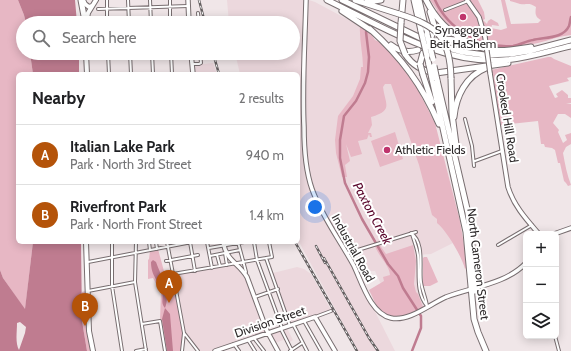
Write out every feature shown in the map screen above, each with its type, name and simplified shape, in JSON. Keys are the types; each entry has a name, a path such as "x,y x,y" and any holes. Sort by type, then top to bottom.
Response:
{"highway":[{"path":"82,0 84,16"},
{"path":"325,0 370,29 398,50 425,54"},
{"path":"325,0 422,46 456,57 478,60 504,60 527,57 571,46"},
{"path":"342,0 433,44 463,52 485,55 511,54 529,51 560,42"},
{"path":"357,1 372,2 381,0"},
{"path":"403,0 400,40 405,54 417,67 434,73 495,65 554,52 559,49"},
{"path":"414,0 426,34 425,54 432,65 449,156"},
{"path":"419,0 426,34 425,54"},
{"path":"426,0 434,14 446,28 461,39 480,47"},
{"path":"426,0 433,22 433,31 426,34"},
{"path":"357,1 425,24 440,37 446,46 450,56 452,114 463,190"},
{"path":"370,29 394,52 411,72 423,91 439,124"},
{"path":"449,156 420,64 430,44 436,41 450,39 496,50 511,50 571,40"},
{"path":"454,134 455,110 463,89 477,73 484,68 495,65"},
{"path":"435,80 463,190"},
{"name":"North Cameron Street","path":"449,156 466,232 473,288 474,319 487,351"},
{"name":"North Cameron Street","path":"463,190 472,242 475,281 473,288"},
{"path":"475,281 477,284 482,286"}],"main road":[{"path":"82,0 89,7 92,6"},
{"path":"87,16 96,0"},
{"path":"86,60 87,72"},
{"path":"86,244 89,331 93,351"}],"street":[{"path":"107,0 107,16"},
{"path":"128,0 129,16"},
{"path":"150,0 151,16"},
{"path":"170,0 170,16"},
{"path":"188,0 189,16"},
{"name":"Industrial Road","path":"306,0 303,111 306,166 319,206 372,303 379,312 388,318 398,319 406,317 427,306"},
{"path":"445,10 469,0"},
{"name":"Crooked Hill Road","path":"469,0 480,20 485,37 502,151 512,197 537,231"},
{"path":"98,9 189,6"},
{"path":"108,60 109,72"},
{"path":"130,60 131,72"},
{"path":"152,60 153,72"},
{"path":"171,60 172,72"},
{"path":"192,60 193,72"},
{"path":"192,64 199,64 200,60"},
{"path":"465,119 474,166"},
{"path":"474,161 502,151"},
{"path":"498,245 532,225"},
{"path":"559,232 571,228"},
{"path":"346,253 416,232 414,236 418,253 418,280 427,306"},
{"path":"412,233 420,253 421,282 427,306"},
{"path":"407,234 414,236"},
{"path":"112,244 112,286 122,351"},
{"path":"136,244 135,282 146,350 136,351"},
{"path":"149,244 150,250"},
{"path":"156,244 157,249"},
{"path":"167,244 184,333 182,351"},
{"path":"86,262 182,244"},
{"path":"191,244 196,270"},
{"path":"208,244 212,268"},
{"path":"209,248 223,244 227,265"},
{"path":"238,244 247,278 268,333 278,351"},
{"path":"254,244 258,260 291,351 302,343"},
{"path":"173,274 272,257 269,244"},
{"path":"210,256 240,250"},
{"path":"225,253 234,264 242,270 247,278"},
{"path":"166,261 198,255"},
{"path":"218,255 220,266"},
{"path":"266,258 292,325 307,351"},
{"path":"427,306 510,275 523,265"},
{"path":"87,291 135,282"},
{"path":"255,298 278,289"},
{"path":"426,299 430,302 437,301"},
{"name":"Division Street","path":"215,351 223,350 234,344 331,311"},
{"path":"315,317 335,351"},
{"path":"142,324 160,321 165,351"},
{"path":"304,321 321,351"},
{"path":"184,333 198,351"},
{"path":"254,338 264,351"},
{"path":"556,339 559,351"},
{"path":"248,340 255,351"},
{"path":"234,344 239,351"}],"shaded area":[{"path":"0,0 18,0 24,16 16,16 16,60 31,60 33,72 16,72 16,244 33,244 25,310 3,278 0,270"},
{"path":"18,0 75,0 76,16 24,15"},
{"path":"227,0 305,0 302,112 310,185 395,351 358,351 300,244 300,72 240,72 237,60 300,60 300,16 228,16"},
{"path":"309,0 358,25 381,48 461,239 431,254 417,255 417,281 424,305 423,307 405,316 379,310 369,290 381,284 375,271 357,272 323,212 308,171 305,148 305,77"},
{"path":"430,0 478,0 484,12 485,19 483,20 487,24 491,19 498,23 499,26 492,25 491,28 501,30 507,28 501,0 505,0 511,24 538,23 541,20 536,15 536,7 533,5 520,4 510,0 571,0 571,35 520,46 503,48 485,47 468,41 464,35 462,37 457,33 458,32 452,29 436,12 437,10"},
{"path":"360,25 370,32 375,40 382,43 393,54 417,88 435,123 460,221 467,263 467,267 465,269 454,244 437,223 437,219 432,215 419,165 391,84 385,84 383,87 386,102 385,109 383,112 371,117 372,125 368,133 371,133 372,137 370,137 369,134 367,139 358,141 362,154 351,157 346,144 350,161 345,165 347,177 342,177 336,153 335,140 338,116 353,96 360,79 361,67 363,67"},
{"path":"548,57 571,66 571,77 567,78 569,81 549,86 555,98 558,97 556,94 562,90 568,95 568,98 571,98 571,103 566,104 571,104 571,118 565,114 558,114 553,123 559,130 558,132 563,143 567,140 565,135 571,133 571,144 566,147 563,153 571,185 568,186 564,181 555,150 541,144 538,121 501,125 491,70"},
{"path":"31,60 79,60 79,72 33,72"},
{"path":"213,63 216,72 194,72 194,65"},
{"name":"Athletic Fields","path":"395,132 403,159 380,167 371,141"},
{"path":"33,244 81,244 82,321 87,351 0,351 0,270 3,278 25,309","holes":["20,322 26,327 19,350 17,341 17,323"]},
{"path":"379,244 386,254 413,245 416,261 414,284 423,307 401,317 389,317 379,310 369,290 384,281 383,277 390,275 388,267 375,246"},
{"path":"158,249 165,275 172,274 183,333 181,351 165,351 160,321 161,293 153,278 148,279 148,260 150,251"},
{"path":"424,257 427,257 438,282 430,286 423,286"},
{"path":"153,260 156,262 166,291 167,302 165,308 161,288 151,267 151,262"},
{"path":"233,265 241,271 246,279 265,332 210,351 199,351 185,331 174,275"},
{"path":"297,267 304,269 311,274 331,310 290,324 273,273"},
{"path":"86,291 89,338 93,351 87,351 82,321 82,292"},
{"path":"165,308 170,314 173,351 167,351 162,319"},
{"path":"287,328 293,340 288,343 286,339 275,343 270,334"}],"waterway":[{"name":"Paxton Creek","path":"435,0 448,20 467,35 489,44 501,46 518,45 530,41 553,37 563,33 569,26 571,17"},
{"name":"Paxton Creek","path":"366,32 369,57 368,72 365,83 356,101 344,116 340,140 340,158 345,183 362,219 421,316 421,328 412,351"}],"railway":[{"path":"199,0 203,16"},
{"path":"215,60 218,72"},
{"path":"296,244 357,351"},
{"path":"316,246 325,263"},
{"path":"324,258 369,338 378,351"}],"place":[{"name":"Synagogue Beit HaShem","path":"463,17"},
{"name":"Athletic Fields","path":"387,150"},
{"name":"Italian Lake Park","path":"169,303"},
{"name":"Riverfront Park","path":"85,326"}]}
